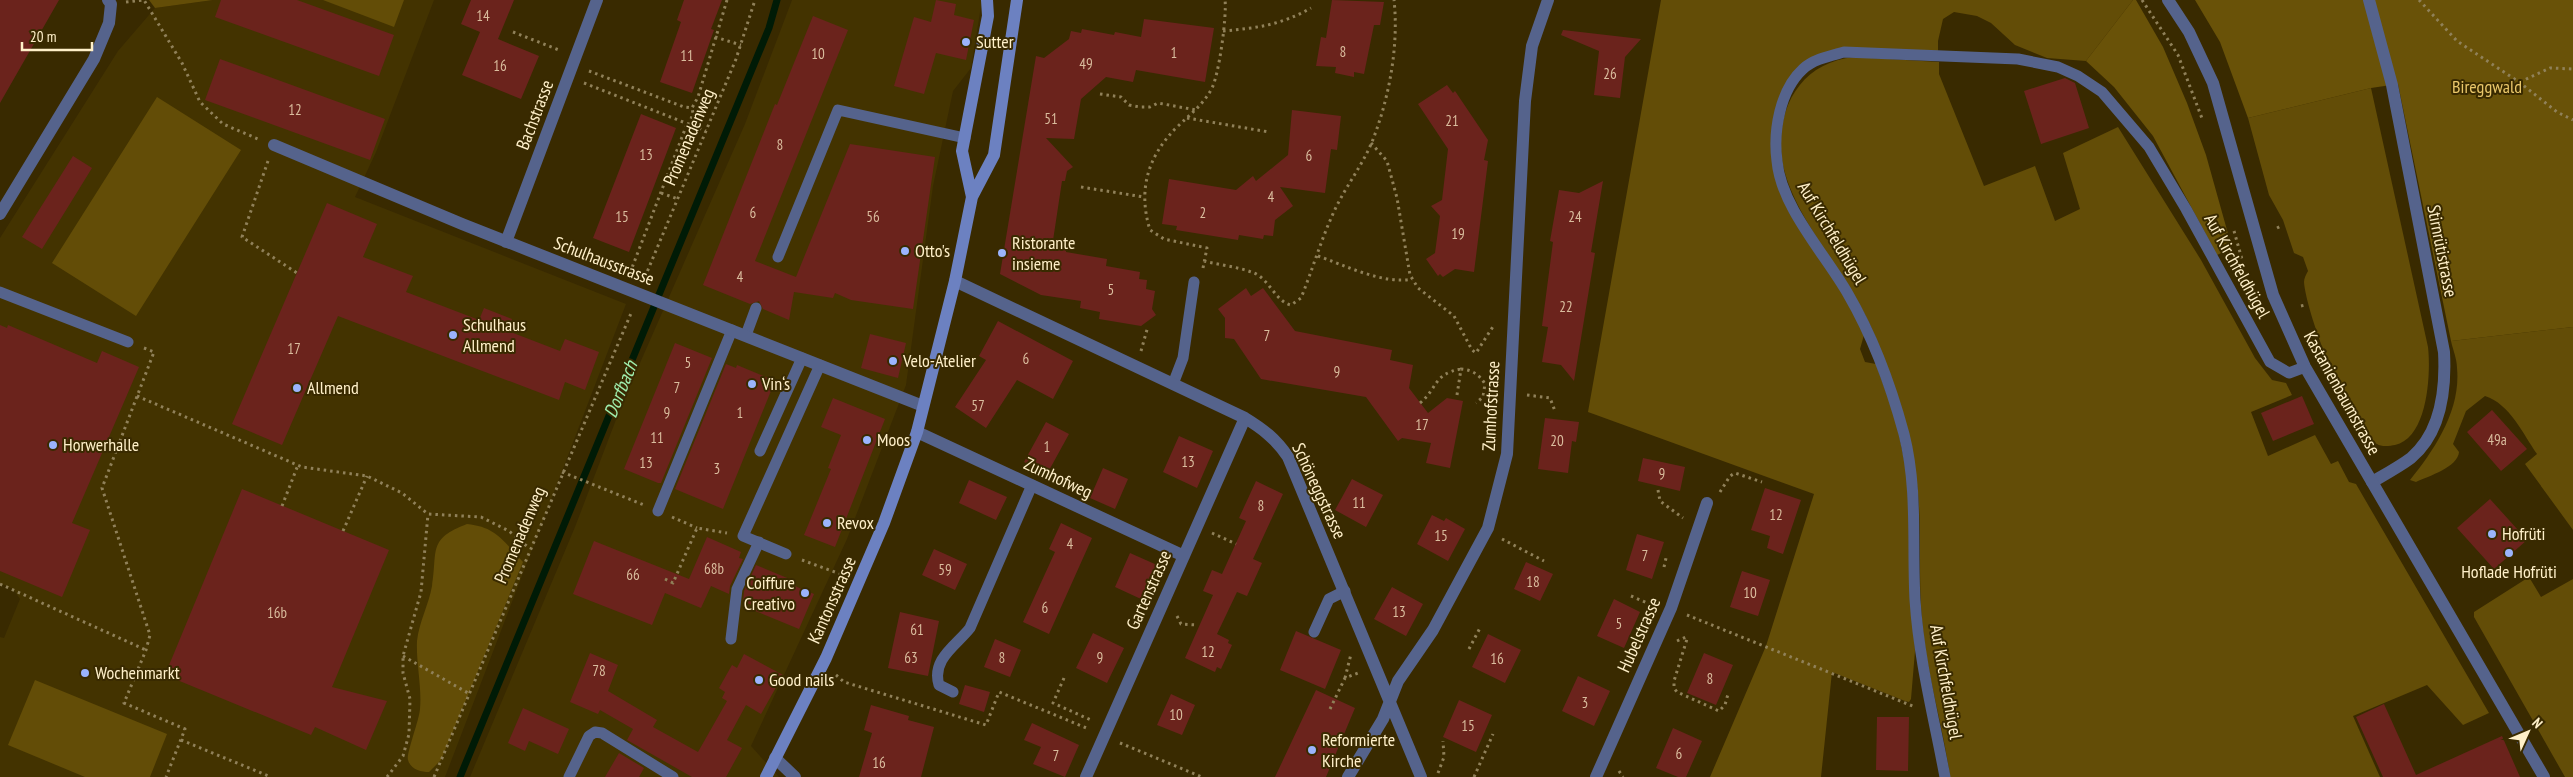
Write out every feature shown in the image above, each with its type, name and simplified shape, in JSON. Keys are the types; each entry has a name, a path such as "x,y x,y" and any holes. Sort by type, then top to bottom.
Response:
{"main road":[{"name":"Kantonsstrasse","path":"972,197 962,151 988,16 987,0"},
{"name":"Kantonsstrasse","path":"766,777 826,658 884,524 917,432 955,281 972,197 994,155 1017,0"}],"street":[{"name":"Bachstrasse","path":"506,242 597,0"},
{"name":"Zumhofstrasse","path":"1348,777 1383,719 1398,681 1433,630 1486,530 1507,454 1525,102 1532,46 1548,0"},
{"name":"Kastanienbaumstrasse","path":"2168,0 2189,32 2213,83 2273,294 2305,367 2544,777"},
{"name":"Stirnrütistrasse","path":"2369,0 2392,85 2444,352 2446,379 2440,412 2427,440 2411,458 2372,482"},
{"path":"0,214 94,59 109,23 109,2"},
{"name":"Schulhausstrasse","path":"274,145 506,242 641,288 667,304 923,406"},
{"name":"Schöneggstrasse","path":"955,281 1245,418 1266,430 1288,456 1421,777"},
{"name":"Gartenstrasse","path":"1086,777 1245,418"},
{"name":"Zumhofweg","path":"917,432 1184,556"},
{"name":"Hubelstrasse","path":"1596,777 1671,608 1707,503"},
{"path":"775,758 795,777"}],"lane":[{"name":"Auf Kirchfeldhügel","path":"1945,777 1922,665 1915,601 1914,488 1904,435 1869,334 1848,293 1795,210 1784,187 1776,162 1777,132 1784,98 1792,82 1804,68 1819,59 1844,52 2018,59 2058,67 2078,76 2102,92 2149,147 2186,209 2270,362 2288,373 2305,367"},
{"path":"778,257 838,110 965,138"},
{"path":"1173,384 1183,358 1194,282"},
{"path":"0,292 128,342"},
{"path":"746,336 756,308"},
{"path":"658,511 732,330"},
{"path":"760,451 802,358"},
{"path":"792,556 743,536 820,365"},
{"path":"953,692 939,685 937,677 939,666 946,652 961,640 970,628 1032,485"},
{"path":"731,639 738,590 759,542"},
{"path":"1314,632 1329,599 1345,592"},
{"path":"569,777 589,736 595,732 602,734 673,777"}],"path":[{"path":"109,2 144,0 182,63 200,102 223,124 274,145 242,237 297,274"},
{"path":"629,276 693,113 692,108 698,97 714,37 727,0"},
{"name":"Promenadenweg","path":"641,288 741,45 755,0"},
{"path":"1194,282 1202,274 1207,248 1164,239 1150,230 1144,197 1145,178 1160,145 1196,110 1212,89 1223,31 1225,0"},
{"path":"1204,261 1254,273 1267,283 1286,304 1291,305 1301,298 1332,215 1372,143 1394,58 1396,21 1394,0"},
{"path":"2142,0 2178,55 2204,124"},
{"path":"2419,0 2457,41 2519,82 2557,112 2573,120"},
{"path":"1223,31 1260,28 1290,20 1312,8"},
{"path":"513,32 565,52"},
{"path":"714,37 741,45"},
{"path":"2519,82 2550,68 2573,69"},
{"path":"586,70 684,107 692,108"},
{"path":"581,82 706,132"},
{"path":"1100,94 1121,97 1129,105 1140,107 1158,103 1196,110"},
{"path":"1187,118 1269,132"},
{"path":"1372,143 1386,161 1397,198 1412,279 1418,288 1454,316 1472,350 1476,352 1502,316 1514,316"},
{"path":"1081,187 1144,197"},
{"path":"661,193 678,199"},
{"path":"2234,229 2243,264"},
{"path":"1318,256 1363,272 1401,281 1412,279"},
{"name":"Promenadenweg","path":"434,777 529,548 632,312 632,304"},
{"path":"1142,349 1148,326"},
{"path":"128,342 154,352 102,488 150,635 146,650 124,703 185,729 166,777"},
{"path":"1457,395 1461,369"},
{"path":"1420,403 1430,394 1439,378 1446,373 1461,369 1474,372 1485,384 1486,390 1483,397 1476,403"},
{"path":"1508,410 1527,395 1550,398 1555,410"},
{"path":"137,396 298,466 367,476 402,493 428,514 481,517 509,531 529,548"},
{"path":"282,506 298,466"},
{"path":"562,472 600,487"},
{"path":"1707,503 1716,499 1730,476 1734,473 1762,482"},
{"path":"343,531 367,476"},
{"path":"1658,490 1660,501 1681,517 1701,521"},
{"path":"387,777 403,756 410,725 410,699 403,673 403,656 421,592 428,514"},
{"path":"1197,526 1236,544"},
{"path":"665,579 673,583 697,528 743,536"},
{"path":"1486,530 1544,561"},
{"path":"792,556 840,574 861,578"},
{"path":"0,584 146,650"},
{"path":"1631,596 1651,605 1657,605"},
{"path":"1671,608 1911,707 1930,706"},
{"path":"1175,612 1181,624 1196,625"},
{"path":"1469,649 1481,626"},
{"path":"1656,642 1666,647 1686,636 1682,659 1674,681 1674,688 1677,692 1719,711 1725,705 1728,694"},
{"path":"1330,709 1345,678 1350,655"},
{"path":"403,656 468,693"},
{"path":"1345,678 1366,670"},
{"path":"836,675 844,682 986,725 999,692 1105,733 1202,777"},
{"path":"1064,678 1053,703 1105,733"},
{"path":"1474,777 1493,734"},
{"path":"181,740 271,777"},
{"path":"1437,777 1444,756 1443,741"}],"shaded area":[{"path":"149,0 213,0 155,8"},
{"name":"Allmend","path":"213,0 434,0 376,152 355,197 626,304 445,777 0,777 0,637 4,638 20,599 13,589 0,583 0,238 118,51 155,8"},
{"path":"323,0 404,0 394,27"},
{"path":"792,0 982,0 971,68 953,91 933,186 906,385 847,539 751,746 779,777 470,777 575,527 622,404 745,124"},
{"path":"1661,0 2133,0 2086,61 2047,58 2015,45 1991,23 1977,16 1954,12 1943,19 1938,41 1938,53 1832,51 1790,81 1774,168 1848,300 1864,335 1860,349 1865,362 1876,364 1896,420 1907,474 1915,651 1911,699 1909,702 1832,672 1821,777 1710,777 1766,646 1814,494 1588,412"},
{"path":"1854,57 1939,62 1939,74 1984,186 2035,166 2055,221 2080,209 2063,153 2118,127 2201,260 2255,358 2272,380 2286,383 2292,395 2251,412 2268,456 2315,435 2331,464 2338,461 2349,482 2356,484 2489,713 2463,725 2427,685 2353,716 2380,777 1950,777 1924,640 1921,604 1919,509 1913,464 1875,336 1851,290 1820,243 1793,195 1785,172 1781,149 1785,115 1790,100 1798,87 1822,67 1837,60"},
{"path":"2371,88 2429,358 2428,388 2421,418 2406,440 2388,446 2377,444 2366,434 2354,417 2331,369 2312,318 2307,297 2304,282 2308,271 2303,257 2294,253 2283,220 2269,195 2248,118"},
{"path":"157,97 241,150 136,316 52,263"},
{"path":"2573,327 2573,530 2525,464 2537,454 2521,429 2502,406 2485,396 2466,411 2453,444 2459,452 2454,462 2448,467 2416,482 2410,480 2437,442 2455,399 2457,368 2451,341"},
{"path":"467,524 486,528 493,532 523,562 441,760 429,772 423,772 414,768 408,760 420,709 418,634 431,593 435,555 440,541 446,535"},
{"path":"2529,577 2541,597 2573,579 2573,777 2565,777 2474,617 2474,612"},
{"path":"35,680 167,734 150,777 85,777 8,745"}],"green space":[{"path":"2133,0 2136,0 2163,47 2187,103 2206,155 2232,248 2217,255 2153,136 2114,87 2086,61"},
{"name":"Bireggwald","path":"2195,0 2573,0 2573,327 2451,341 2398,84 2371,88 2248,118 2220,42"}],"building":[{"path":"0,0 59,0 0,103"},
{"path":"221,0 297,0 394,35 379,76 215,17"},
{"path":"471,0 514,0 498,39 539,56 521,99 462,75 480,32 461,24"},
{"path":"684,0 722,0 711,29 714,30 692,93 660,82 681,22 677,20"},
{"path":"936,0 956,4 954,15 974,20 966,60 936,53 924,94 894,86 914,17 931,22"},
{"path":"1332,0 1384,2 1380,25 1374,25 1364,74 1354,72 1354,77 1335,73 1336,67 1316,66 1321,37 1326,38"},
{"path":"813,16 848,30 755,261 796,277 850,144 935,157 913,309 851,300 835,293 833,298 794,292 789,320 763,309 759,301 750,304 703,285 775,104 777,105"},
{"path":"1144,19 1214,28 1205,82 1136,70 1133,82 1106,77 1081,99 1074,139 1046,138 1073,167 1067,171 1065,181 1062,181 1052,247 1066,249 1066,252 1107,259 1106,266 1140,272 1139,279 1147,280 1146,289 1155,291 1152,309 1156,315 1141,326 1099,319 1100,312 1080,308 1081,301 1041,295 1000,274 1036,56 1044,58 1069,39 1071,31 1081,33 1082,29 1114,35 1115,32 1141,37"},
{"path":"1563,30 1641,39 1625,57 1620,98 1594,95 1599,51 1561,35"},
{"path":"220,59 385,119 370,160 205,100"},
{"path":"2065,78 2075,83 2089,128 2041,144 2024,91"},
{"path":"1447,85 1453,93 1455,91 1488,140 1484,160 1488,161 1474,272 1455,269 1443,277 1440,274 1438,276 1426,259 1435,253 1440,216 1431,206 1442,200 1448,149 1418,104"},
{"path":"1292,110 1341,116 1337,150 1331,149 1325,193 1280,187 1293,206 1275,220 1273,236 1264,235 1263,239 1239,235 1238,240 1176,230 1177,226 1162,224 1169,179 1236,190 1253,176 1256,181 1288,155"},
{"path":"641,114 676,128 629,252 593,238"},
{"path":"73,156 92,168 42,249 22,237"},
{"path":"1603,181 1591,252 1595,253 1574,381 1561,365 1542,362 1548,327 1542,326 1553,242 1550,241 1559,190 1579,193"},
{"path":"327,203 377,224 363,257 413,276 406,292 479,320 484,308 512,319 508,331 560,351 565,339 599,352 585,390 565,382 559,400 338,316 282,445 232,424"},
{"path":"1246,288 1251,296 1263,288 1295,331 1392,350 1390,360 1413,365 1409,388 1428,413 1447,398 1463,401 1450,468 1426,463 1431,443 1402,438 1398,441 1366,397 1261,379 1234,339 1225,338 1225,318 1218,309"},
{"path":"998,321 1073,361 1053,399 1017,380 986,428 955,407 986,360 979,356"},
{"name":"Horwerhalle","path":"0,325 7,328 8,325 97,363 102,351 139,367 72,523 90,530 62,597 0,571"},
{"path":"870,334 906,343 898,378 861,368"},
{"path":"675,343 712,358 661,483 658,483 624,469"},
{"path":"726,364 736,368 737,365 775,381 723,509 675,489"},
{"path":"2302,396 2314,424 2273,441 2261,413"},
{"path":"833,398 885,419 835,547 804,535 831,469 828,468 841,435 821,427"},
{"path":"2492,410 2527,449 2501,471 2467,432"},
{"path":"1545,418 1579,422 1576,442 1572,441 1568,473 1538,469"},
{"path":"1046,422 1069,434 1047,474 1024,462"},
{"path":"1179,436 1213,451 1197,488 1163,472"},
{"path":"1643,458 1685,467 1680,491 1638,481"},
{"path":"1103,468 1128,479 1115,509 1090,498"},
{"path":"1352,479 1383,495 1366,527 1335,510"},
{"path":"969,480 1007,497 996,520 959,503"},
{"path":"1256,481 1283,494 1253,559 1262,563 1247,596 1237,592 1217,634 1229,640 1228,643 1232,645 1221,669 1217,667 1215,672 1185,658 1213,595 1203,591 1212,570 1222,574 1246,521 1239,518"},
{"path":"1765,488 1801,500 1783,554 1767,548 1770,536 1751,530"},
{"path":"242,489 389,550 332,687 387,701 366,750 315,727 311,735 165,675"},
{"name":"Hofrüti","path":"2490,499 2527,540 2494,569 2457,528"},
{"path":"1432,515 1444,521 1446,518 1465,529 1448,561 1417,544"},
{"path":"1061,523 1092,538 1049,634 1023,622 1055,552 1049,549"},
{"path":"1637,534 1664,542 1652,579 1626,570"},
{"path":"707,537 741,552 739,558 743,559 730,586 729,594 711,586 701,608 665,593 652,625 573,594 594,541 689,579"},
{"path":"934,549 967,564 955,590 922,575"},
{"path":"1130,553 1157,565 1141,599 1115,587"},
{"path":"1526,562 1553,574 1540,601 1514,589"},
{"path":"756,565 792,580 790,584 814,594 799,629 753,610 754,606 743,601 744,591"},
{"path":"1742,571 1770,580 1758,616 1730,607"},
{"path":"1392,587 1423,604 1406,636 1374,619"},
{"path":"1614,599 1640,612 1624,648 1597,636"},
{"path":"900,612 939,621 928,676 888,668"},
{"path":"1296,631 1341,650 1325,689 1280,670"},
{"path":"1093,633 1124,648 1107,683 1076,668"},
{"path":"1488,634 1521,650 1505,683 1472,667"},
{"path":"995,639 1021,650 1010,677 984,667"},
{"path":"590,653 618,665 608,691 657,720 653,727 698,752 727,701 722,698 725,692 719,688 732,665 737,668 744,654 783,675 761,714 746,705 727,740 742,748 726,777 692,777 627,740 633,729 600,710 598,714 570,702"},
{"path":"1704,653 1733,665 1716,705 1687,693"},
{"path":"1578,676 1610,691 1594,726 1562,711"},
{"path":"965,685 990,692 984,712 959,704"},
{"name":"Reformierte Kirche","path":"1316,690 1355,708 1326,777 1275,777"},
{"path":"1171,694 1195,705 1182,735 1157,725"},
{"path":"1459,700 1492,715 1476,752 1443,737"},
{"path":"2384,704 2416,775 2502,736 2520,777 2383,777 2356,717"},
{"path":"871,705 909,716 908,720 934,727 921,777 859,777 872,733 864,730"},
{"path":"523,708 569,729 558,754 529,741 525,751 508,743"},
{"path":"1877,717 1909,717 1908,771 1876,770"},
{"path":"1032,723 1079,745 1065,777 1033,764 1041,747 1024,740"},
{"path":"1673,728 1702,741 1686,777 1678,777 1656,768"},
{"path":"619,753 644,768 639,777 605,777"}],"waterway":[{"name":"Dorfbach","path":"460,777 769,28 777,0"}],"place":[{"name":"Sutter","path":"966,42"},
{"name":"Otto's","path":"905,251"},
{"name":"Ristorante insieme","path":"1002,253"},
{"name":"Schulhaus Allmend","path":"453,335"},
{"name":"Velo-Atelier","path":"893,361"},
{"name":"Vin‘s","path":"752,384"},
{"name":"Allmend","path":"297,388"},
{"name":"Moos","path":"867,440"},
{"name":"Horwerhalle","path":"53,445"},
{"name":"Revox","path":"827,523"},
{"name":"Hofrüti","path":"2492,534"},
{"name":"Hoflade Hofrüti","path":"2509,553"},
{"name":"Coiffure Creativo","path":"805,593"},
{"name":"Wochenmarkt","path":"85,673"},
{"name":"Good nails","path":"759,680"},
{"name":"Reformierte Kirche","path":"1312,750"}]}
